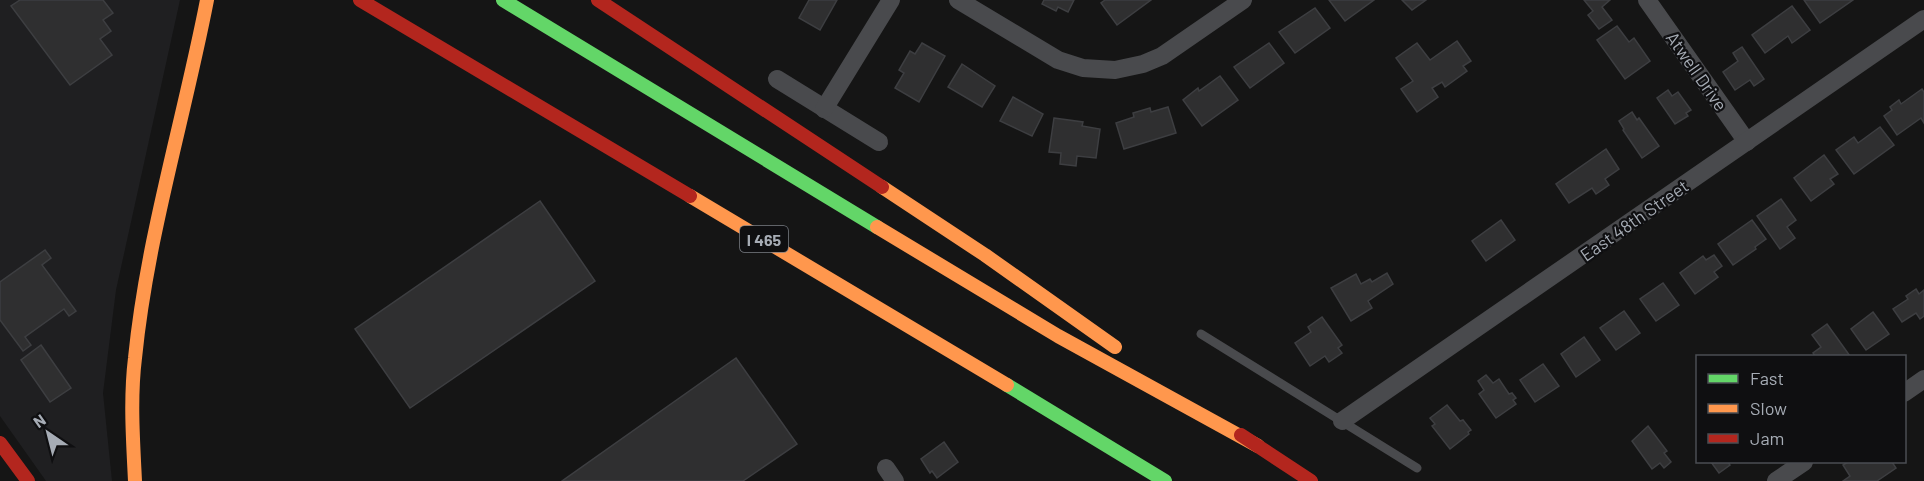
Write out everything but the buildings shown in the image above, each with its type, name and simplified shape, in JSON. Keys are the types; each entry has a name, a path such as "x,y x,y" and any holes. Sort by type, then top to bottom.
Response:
{"main road":[{"path":"135,481 132,407 136,336 150,257 207,0"},
{"name":"I 465","path":"360,0 799,260 1165,481"},
{"path":"503,0 1058,336 1258,446"},
{"path":"598,0 975,249 1131,358"},
{"path":"1151,371 1311,481"},
{"path":"0,443 28,481"}],"street":[{"path":"824,109 891,0"},
{"path":"958,0 1058,60 1083,68 1105,70 1143,64 1162,56 1243,0"},
{"name":"Atwell Drive","path":"1647,0 1747,142"},
{"name":"East 48th Street","path":"1342,421 1924,19"},
{"path":"777,79 879,142"},
{"path":"1906,392 1924,379"},
{"path":"1779,480 1803,463"}],"lane":[{"path":"1201,334 1417,468"}],"shaded area":[{"path":"0,0 180,0 116,290 103,393 112,481 46,481 0,416"}],"traffic: fast":[{"path":"503,0 877,227"},
{"path":"1007,385 1165,481"}],"traffic: slow":[{"path":"135,481 133,389 141,313 157,223 207,0"},
{"path":"882,187 985,255 1115,347"},
{"path":"690,196 1007,385"},
{"path":"877,227 1058,336 1258,446"}],"traffic: jam":[{"path":"360,0 690,196"},
{"path":"598,0 882,187"},
{"path":"1241,435 1311,481"},
{"path":"0,443 28,481"}]}
